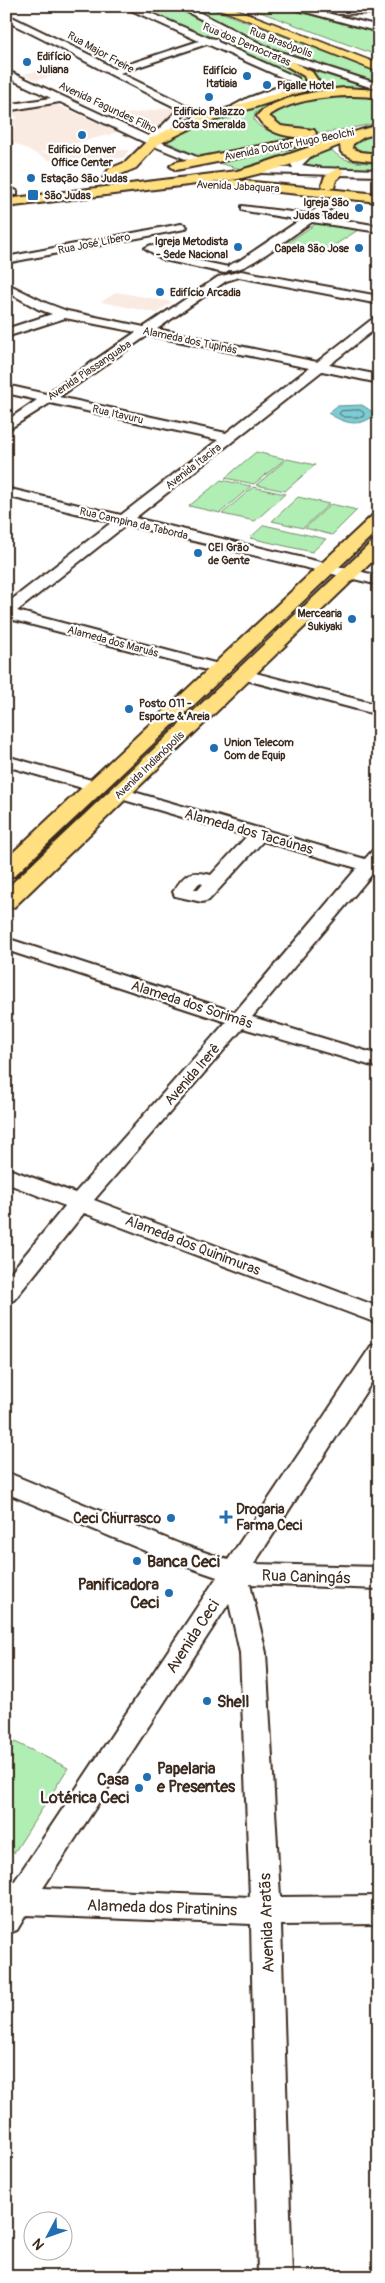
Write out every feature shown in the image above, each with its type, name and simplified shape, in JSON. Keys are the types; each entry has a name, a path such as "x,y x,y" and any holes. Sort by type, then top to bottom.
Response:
{"highway":[{"path":"217,6 379,68"},
{"path":"237,6 379,59"}],"main road":[{"path":"109,178 114,172 131,165 150,141 205,118 301,89 313,82 308,74 268,51"},
{"path":"348,132 308,134 287,132 269,124 263,116 272,109 316,94 348,91 379,94"},
{"name":"Avenida Doutor Hugo Beolchi","path":"200,162 379,127"},
{"name":"Avenida Doutor Hugo Beolchi","path":"238,174 260,170 379,127"},
{"path":"363,132 347,142 345,149 358,156 379,158"},
{"name":"Avenida Jabaquara","path":"165,168 200,162 238,174 379,191"},
{"path":"329,185 330,179 339,172"},
{"name":"Avenida Jabaquara","path":"8,195 139,173"},
{"name":"Avenida Jabaquara","path":"157,185 238,174"},
{"name":"Avenida Jabaquara","path":"8,195 157,185 230,184 379,198"},
{"name":"Avenida Indianópolis","path":"6,870 379,519"},
{"name":"Avenida Indianópolis","path":"6,902 379,545"}],"street":[{"name":"Rua dos Democratas","path":"126,6 288,75 295,80 293,85 251,100 236,108"},
{"name":"Rua Brasópolis","path":"180,6 268,51 379,87"},
{"path":"288,6 379,28"},
{"path":"297,6 345,11 379,10"},
{"path":"336,6 379,28"},
{"name":"Rua Major Freire","path":"6,16 93,60 112,73 205,118"},
{"path":"112,73 207,41 247,41"},
{"name":"Avenida Fagundes Filho","path":"6,73 150,141 200,162"},
{"path":"6,108 62,99"},
{"path":"150,141 162,132 184,109"},
{"path":"309,152 296,166 303,169 320,171"},
{"path":"260,170 379,173"},
{"name":"Avenida Piassanguaba","path":"6,427 236,271 344,195"},
{"path":"246,208 379,229"},
{"name":"Rua José Líbero","path":"6,260 182,227"},
{"path":"150,248 174,260 379,300"},
{"name":"Alameda dos Tupinás","path":"6,286 42,306 64,314 379,378"},
{"path":"6,333 64,314"},
{"name":"Avenida Itacira","path":"6,613 379,320"},
{"name":"Rua Itavuru","path":"6,389 229,438"},
{"name":"Rua Campina da Taborda","path":"6,492 379,581"},
{"name":"Alameda dos Maruás","path":"6,613 220,669"},
{"path":"244,675 379,710"},
{"path":"6,761 96,787"},
{"name":"Alameda dos Tacaúnas","path":"120,793 259,834 375,863"},
{"path":"214,881 259,834"},
{"name":"Avenida Irerê","path":"6,1294 80,1202 375,863"},
{"name":"Alameda dos Sorimãs","path":"6,944 239,1020 379,1062"},
{"name":"Alameda dos Quinimuras","path":"6,1175 379,1316"},
{"name":"Avenida Ceci","path":"10,1906 379,1352"},
{"name":"Rua Caningás","path":"6,1482 171,1551 234,1572 262,1575 379,1578"},
{"name":"Avenida Aratãs","path":"234,1572 253,1653 266,1911 275,2277"},
{"name":"Alameda dos Piratinins","path":"10,1906 266,1911 379,1910"}],"shaded area":[{"path":"56,67 70,73 36,80 23,74"},
{"path":"52,103 119,132 38,153 129,150 123,158 53,162 6,139 6,130 17,128 6,123 6,120 19,118 6,111"},
{"path":"174,107 178,110 159,128 141,128 114,116"},
{"path":"117,292 172,302 157,313 101,302"}],"green space":[{"path":"134,6 173,6 206,23 203,25 229,38 210,39"},
{"path":"182,6 205,6 379,73 379,86 280,53"},
{"path":"244,6 276,6 379,33 379,56"},
{"path":"212,42 234,44 255,50 303,76 305,82 300,86 272,95 298,82 298,80"},
{"path":"304,68 379,91 351,92 297,100 266,108 255,113 254,120 259,126 273,132 308,138 207,156 196,155 167,142 196,124 313,86 318,79"},
{"path":"327,94 379,97 379,123 323,133 276,127 266,115 274,110"},
{"path":"379,133 379,157 352,153 352,142"},
{"path":"322,143 245,170 218,163"},
{"path":"331,148 340,157 352,161 379,163 379,171 306,169 296,162"},
{"path":"317,223 358,230 327,250 329,251 323,255 281,247"},
{"path":"256,452 285,459 254,484 225,478"},
{"path":"287,459 315,465 285,491 256,485"},
{"path":"221,480 251,486 220,513 189,506"},
{"path":"253,487 285,494 255,521 222,514"},
{"path":"298,497 329,504 303,528 272,521"},
{"path":"331,504 357,510 332,535 305,528"},
{"path":"264,525 326,539 312,552 250,538"},
{"path":"15,1742 68,1768 14,1853 6,1849 6,1755"}],"water":[{"path":"362,405 376,414 364,421 352,423 340,420 328,413 337,406"}],"place":[{"name":"Edifício Juliana","path":"27,62"},
{"name":"Edifício Itatiaia","path":"247,76"},
{"name":"Pigalle Hotel","path":"267,85"},
{"name":"Edificio Palazzo Costa Smeralda","path":"209,97"},
{"name":"Edificio Denver Office Center","path":"82,135"},
{"name":"Estação São Judas","path":"31,178"},
{"name":"São Judas","path":"33,195"},
{"name":"Igreja São Judas Tadeu","path":"359,208"},
{"name":"Igreja Metodista - Sede Nacional","path":"238,247"},
{"name":"Capela São Jose","path":"359,248"},
{"name":"Edifício Arcadia","path":"160,292"},
{"name":"CEI Grão de Gente","path":"198,553"},
{"name":"Mercearia Sukiyaki","path":"352,619"},
{"name":"Posto 011 - Esporte & Areia","path":"129,709"},
{"name":"Union Telecom Com de Equip","path":"214,748"},
{"name":"Drogaria Farma Ceci","path":"226,1517"},
{"name":"Ceci Churrasco","path":"171,1518"},
{"name":"Banca Ceci","path":"137,1561"},
{"name":"Panificadora Ceci","path":"169,1593"},
{"name":"Shell","path":"207,1701"},
{"name":"Papelaria e Presentes","path":"147,1777"},
{"name":"Casa Lotérica Ceci","path":"139,1788"}]}
